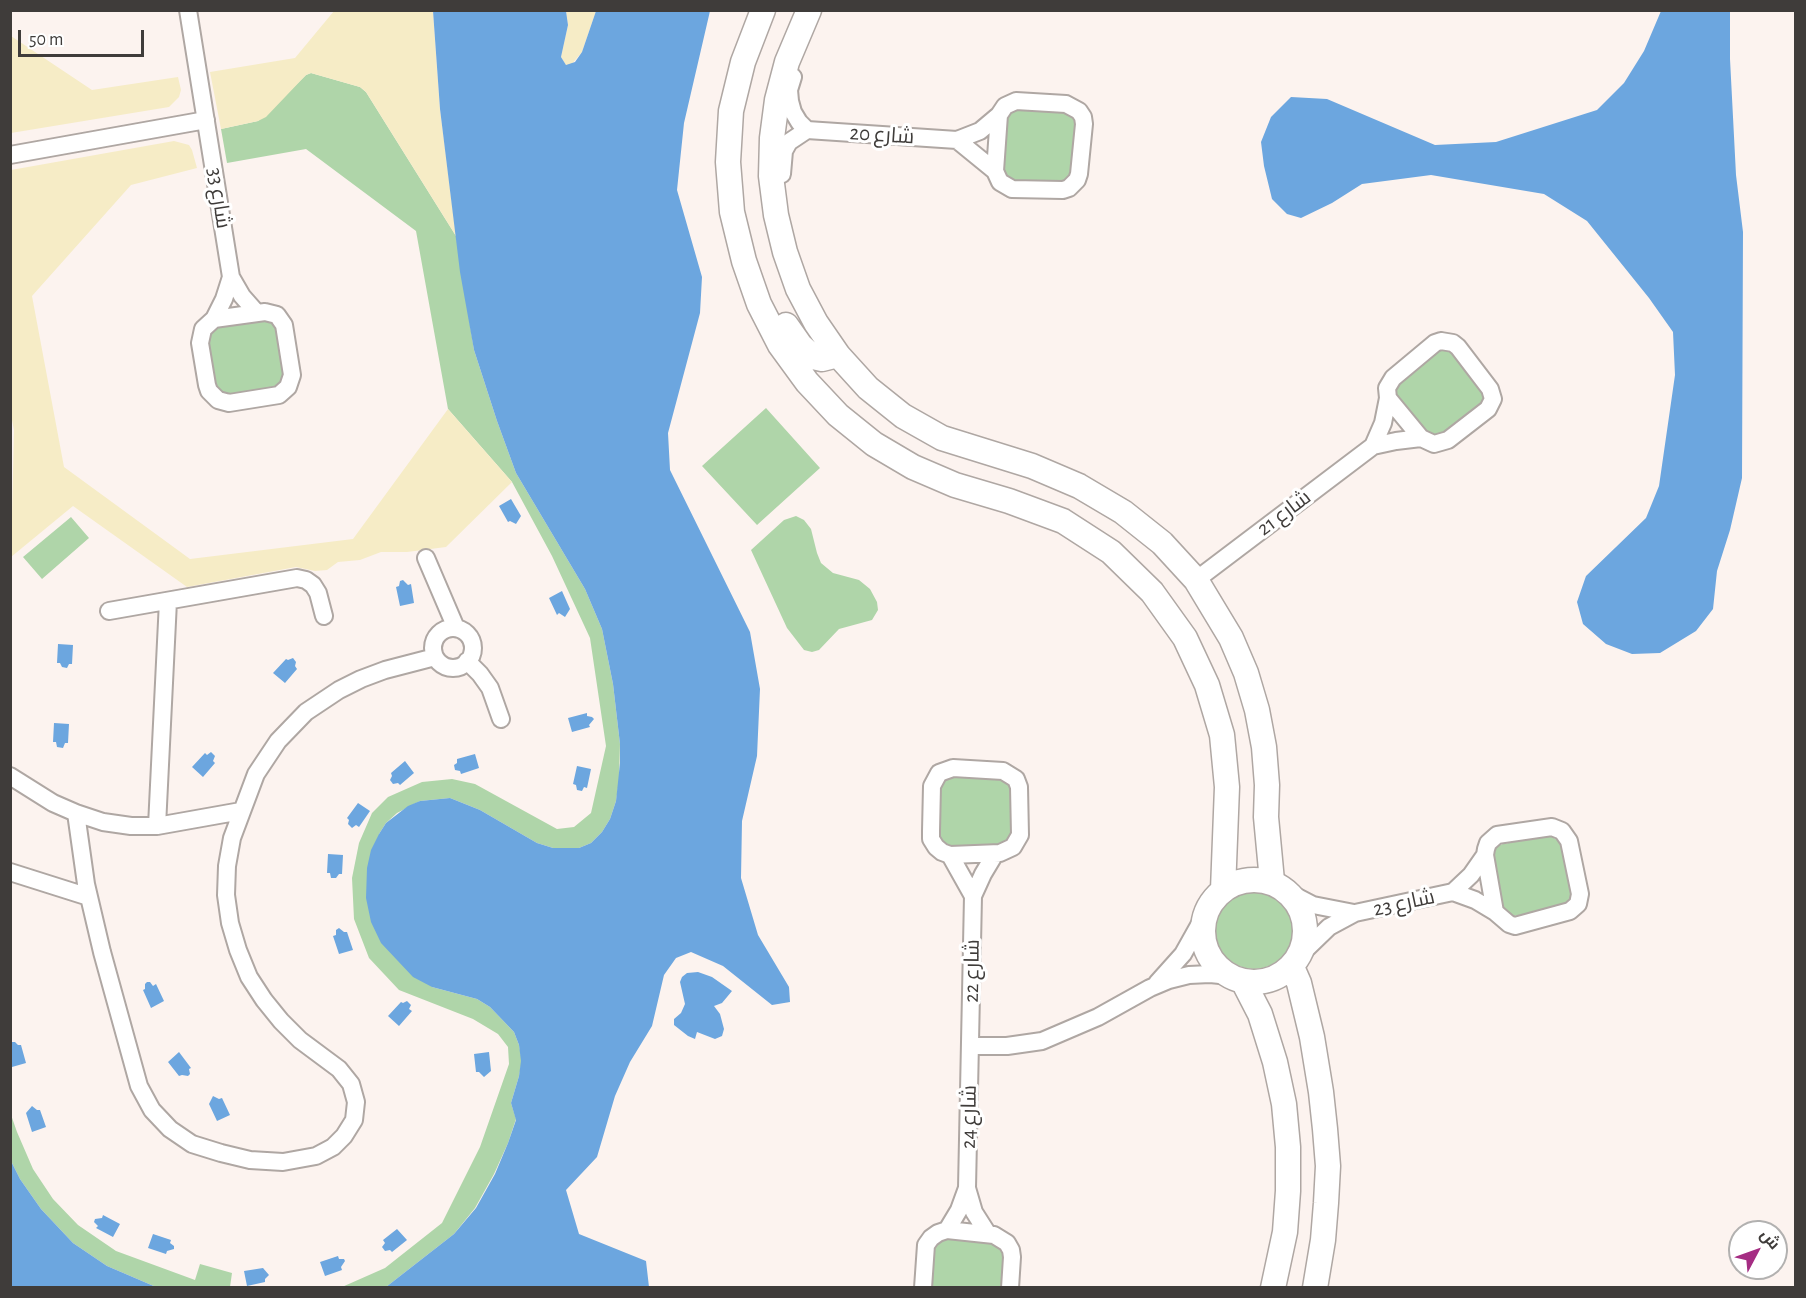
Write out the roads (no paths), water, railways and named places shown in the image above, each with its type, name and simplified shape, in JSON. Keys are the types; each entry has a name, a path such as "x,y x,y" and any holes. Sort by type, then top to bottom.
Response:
{"street":[{"name":"شارع 33","path":"188,10 231,277 242,296 257,313"},
{"path":"763,10 743,62 731,111 728,162 732,212 744,261 759,304 780,345 807,382 838,415 874,444 913,467 955,485 1009,501 1063,521 1111,552 1152,592 1185,638 1207,684 1222,735 1227,787 1223,890"},
{"path":"785,252 782,161 789,142 807,130 793,112 789,90 811,10"},
{"path":"811,10 787,62 777,100 772,138 772,186 776,215 785,252 798,289 838,355 868,388 903,416 942,438 1032,466 1079,486 1123,512 1162,543 1196,580 1231,638 1246,674 1257,710 1264,747 1267,785 1266,818 1280,887"},
{"name":"شارع 20","path":"807,130 957,140 980,131 999,115 1005,106 1016,101 1066,104 1079,111 1084,124 1079,174 1077,180 1069,188 1063,190 1012,189 1000,182 994,171 957,140"},
{"path":"994,171 999,115"},
{"path":"10,155 206,120"},
{"path":"744,261 806,352 822,359 838,355"},
{"name":"شارع 33","path":"214,320 272,312 281,320 284,325 292,375 288,387 279,394 230,403 218,400 209,391 200,336 203,329 214,320 231,277"},
{"name":"شارع 21","path":"1196,580 1373,446 1420,438 1434,444 1448,440 1491,405 1493,399 1490,388 1458,347 1447,341 1436,343 1393,378 1388,388 1383,423 1373,446"},
{"path":"1388,398 1420,438"},
{"path":"426,558 456,628"},
{"path":"109,611 297,578 313,585 318,593 324,615"},
{"path":"157,826 168,601"},
{"path":"448,628 456,628 468,635 472,648 467,661 454,668 440,663 435,657 433,643 436,636 448,628"},
{"path":"76,813 89,897 102,952 139,1086 152,1110 170,1129 192,1144 221,1153 250,1160 283,1162 300,1161 316,1156 333,1147 344,1136 354,1120 356,1102 351,1084 339,1069 300,1040 281,1021 249,977 230,923 226,895 227,866 232,838 256,774 278,741 306,712 339,690 362,679 385,670 435,657"},
{"path":"467,661 490,688 501,719"},
{"name":"شارع 22","path":"970,1046 973,896 982,874 995,854 1000,854 1013,847 1020,835 1019,787 1016,780 1003,771 945,769 935,779 932,786 931,839 942,852 950,855 973,896"},
{"path":"10,776 53,803 103,822 131,826 157,826 241,811"},
{"name":"شارع 23","path":"1296,960 1329,927 1355,913 1453,892 1471,875 1485,855 1488,843 1497,835 1558,828 1569,841 1580,894 1578,904 1570,911 1515,926 1503,921 1495,912 1475,900 1453,892"},
{"path":"950,855 995,854"},
{"path":"1485,855 1495,912"},
{"path":"10,872 89,897"},
{"path":"970,1046 1006,1046 1042,1041 1098,1017 1152,987 1189,975 1210,974 1261,982 1278,977 1296,960 1305,941 1306,928 1297,902 1280,887 1253,880 1238,882 1223,890 1213,900 1183,954 1152,987"},
{"name":"شارع 23","path":"1280,887 1320,907 1355,913"},
{"path":"1206,913 1203,927 1204,942 1214,962 1237,979 1260,1014 1275,1062 1285,1115 1288,1191 1285,1232 1273,1287"},
{"path":"1296,960 1322,1092 1328,1166 1323,1240 1315,1287"},
{"name":"شارع 24","path":"970,1046 967,1188 974,1212 988,1234 1001,1238 1011,1250 1010,1287"},
{"name":"شارع 24","path":"923,1287 926,1245 931,1238 946,1230 959,1210 967,1188"},
{"path":"946,1230 988,1234"}],"water":[{"path":"433,11 566,11 568,25 561,57 566,65 575,62 582,52 596,11 710,11 684,123 677,190 702,277 700,313 668,433 670,470 750,632 760,689 757,756 742,821 741,878 758,935 789,987 790,1002 772,1005 723,966 691,952 676,958 664,975 652,1026 630,1062 615,1096 597,1157 566,1190 579,1234 646,1261 649,1287 386,1287 454,1234 476,1208 495,1174 516,1120 511,1103 521,1061 519,1045 514,1032 490,1007 477,999 432,987 413,977 381,943 371,922 366,898 367,868 371,850 386,823 408,806 420,801 450,798 480,810 537,843 553,848 579,848 591,843 610,819 616,801 620,763 613,684 602,629 585,589 516,473 474,350 460,272 440,109"},
{"path":"1661,11 1730,11 1736,175 1743,232 1742,478 1730,530 1717,571 1713,609 1696,631 1660,653 1632,654 1606,644 1583,624 1577,602 1586,576 1646,518 1659,486 1675,375 1673,332 1649,298 1587,221 1544,194 1431,175 1362,184 1332,203 1301,218 1287,214 1272,199 1261,142 1271,117 1291,97 1327,99 1435,145 1496,142 1597,110 1624,83 1644,51"},
{"path":"511,499 521,516 516,524 508,522 499,506"},
{"path":"403,580 408,585 411,584 414,603 400,606 396,587"},
{"path":"562,591 570,609 565,617 559,613 557,615 549,598"},
{"path":"58,644 73,645 72,664 69,664 67,668 57,663"},
{"path":"293,658 297,669 285,683 273,673 286,659"},
{"path":"587,713 587,716 594,719 590,727 572,732 568,718"},
{"path":"54,723 69,724 68,743 65,743 63,748 57,747 56,742 53,742"},
{"path":"211,752 215,756 213,761 215,763 203,777 192,767 205,753 207,755"},
{"path":"475,754 479,768 461,774 460,771 455,770 454,765 457,759"},
{"path":"405,761 414,773 400,785 393,784 390,780 391,773"},
{"path":"577,766 591,769 587,788 584,787 582,791 577,790 576,785 573,784"},
{"path":"358,803 370,811 359,827 356,825 352,828 347,818"},
{"path":"328,854 343,855 342,874 336,878 331,878 330,873 327,873"},
{"path":"339,928 347,932 353,950 339,954 333,936"},
{"path":"698,972 712,977 732,991 722,1003 714,1006 720,1014 724,1029 722,1036 715,1039 697,1032 695,1039 674,1025 674,1019 681,1013 685,1004 680,982 682,977 687,973"},
{"path":"147,982 153,986 156,984 164,1001 151,1008 143,990"},
{"path":"407,1001 412,1011 399,1026 388,1016 401,1002"},
{"path":"11,1042 21,1045 26,1063 12,1067"},
{"path":"179,1052 191,1068 188,1076 179,1076 168,1062"},
{"path":"489,1052 491,1071 484,1077 476,1072 474,1054"},
{"path":"213,1096 222,1098 230,1115 217,1121 209,1104"},
{"path":"32,1106 40,1110 46,1127 32,1132 26,1113"},
{"path":"11,1161 20,1179 41,1209 73,1243 107,1266 156,1287 11,1287"},
{"path":"103,1215 120,1224 113,1237 96,1228 98,1226 94,1222 95,1219 102,1218"},
{"path":"397,1229 407,1240 392,1252 385,1251 382,1247 385,1243 383,1240"},
{"path":"153,1234 171,1240 170,1243 174,1249 167,1251 166,1254 148,1248"},
{"path":"338,1256 339,1259 345,1261 341,1267 342,1270 325,1276 320,1262"},
{"path":"263,1268 269,1275 265,1282 247,1286 244,1271"}]}
